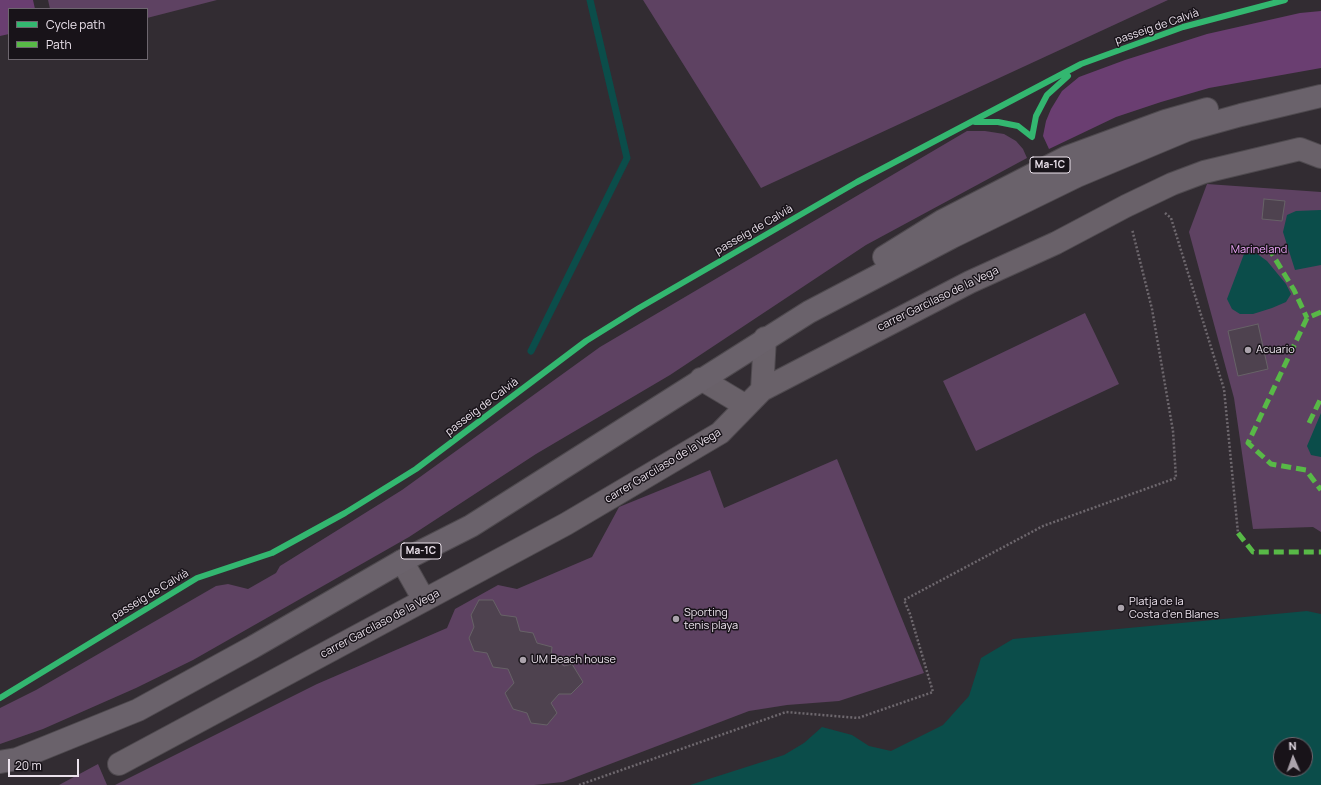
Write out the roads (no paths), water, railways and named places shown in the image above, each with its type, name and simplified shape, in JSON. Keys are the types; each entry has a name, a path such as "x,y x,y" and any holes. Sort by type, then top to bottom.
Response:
{"main road":[{"name":"Ma-1C","path":"808,312 877,262 942,221 1067,157 1165,121 1225,104 1321,88"},
{"name":"Ma-1C","path":"0,773 8,761 138,710 402,561 471,526 808,312 1004,211 1129,153 1187,130 1241,115 1321,96"}],"street":[{"name":"carrer Garcilaso de la Vega","path":"119,764 566,524 720,433 762,390 970,282 1056,243 1172,184 1204,172 1300,149 1321,157"},
{"path":"762,390 765,338"},
{"path":"701,379 746,406"},
{"path":"402,561 424,600"}],"waterway":[{"path":"531,351 627,158 590,0"}],"place":[{"name":"Acuario","path":"1248,350"},
{"name":"Platja de la Costa d'en Blanes","path":"1121,608"},
{"name":"Sporting tenis playa","path":"676,619"},
{"name":"UM Beach house","path":"523,660"}],"park label":[{"name":"Marineland","path":"1259,250"}]}
